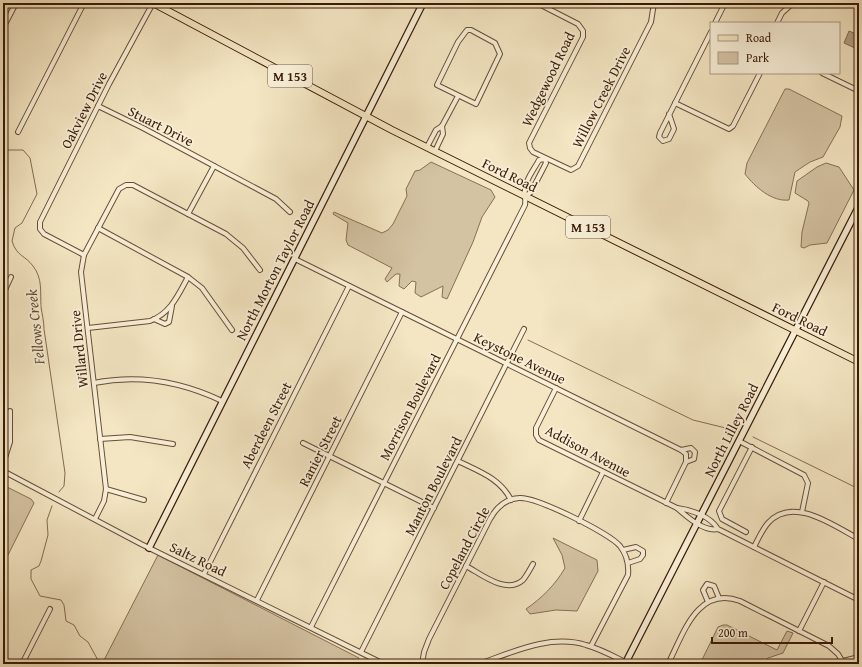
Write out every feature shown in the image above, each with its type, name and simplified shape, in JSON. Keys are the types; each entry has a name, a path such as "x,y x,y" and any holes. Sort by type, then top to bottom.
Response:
{"main road":[{"name":"Ford Road","path":"153,3 367,117 859,362"}],"street":[{"path":"3,28 16,3"},
{"path":"18,132 84,3"},
{"name":"Oakview Drive","path":"84,254 44,234 40,229 40,222 98,106 153,3"},
{"name":"North Morton Taylor Road","path":"149,548 423,3"},
{"name":"Wedgewood Road","path":"537,3 578,24 581,27 583,34 530,141 531,150 545,159"},
{"name":"Willow Creek Drive","path":"545,159 568,170 574,169 578,166 652,22 654,3"},
{"path":"716,22 725,3"},
{"path":"778,22 782,13 793,3"},
{"path":"470,30 495,43 500,54 476,104 458,96 437,85 463,34 470,30"},
{"path":"669,114 674,129 669,139 663,141 660,139 659,135 669,114 710,34"},
{"path":"675,103 729,129 733,126 759,74"},
{"path":"824,74 859,91"},
{"path":"427,147 436,130 442,126 458,96"},
{"name":"Stuart Drive","path":"98,106 143,128 276,200 290,212"},
{"path":"435,151 443,134 442,126"},
{"path":"545,159 546,163 531,192 526,196 525,188 539,160 545,159"},
{"path":"214,166 188,214 232,238 243,248 260,270"},
{"name":"Willard Drive","path":"94,519 104,501 106,489 81,272 84,254 118,192 124,186 133,185 188,214"},
{"name":"Morrison Boulevard","path":"311,627 524,205 526,196"},
{"name":"North Lilley Road","path":"627,664 701,515 859,206"},
{"path":"98,228 188,276 202,288 232,330"},
{"name":"Keystone Avenue","path":"295,259 506,365 681,450 691,448 696,452 694,458 686,462"},
{"path":"154,319 165,324 169,322 173,305 188,276"},
{"path":"3,294 4,287 11,277"},
{"name":"Aberdeen Street","path":"204,574 349,286"},
{"path":"88,328 154,319 163,314 173,305"},
{"name":"Ranier Street","path":"257,600 402,312"},
{"name":"Manton Boulevard","path":"361,652 524,329"},
{"path":"94,383 127,379 162,380 191,388 222,401"},
{"name":"Addison Avenue","path":"556,388 536,428 537,438 540,441 666,503 701,515 718,529 731,536 859,600"},
{"path":"3,464 10,442 10,411"},
{"path":"100,439 130,437 173,444"},
{"path":"739,441 806,477 808,483 802,512"},
{"path":"303,443 434,508"},
{"path":"746,532 722,519 719,511 752,447"},
{"path":"666,503 686,462 686,454 681,450"},
{"path":"458,461 497,481 505,489 511,500 521,498 533,499 615,541 623,550 628,563 626,580 591,646"},
{"name":"Saltz Road","path":"3,471 149,548 384,664"},
{"path":"578,521 603,472"},
{"path":"106,489 144,500"},
{"name":"Copeland Circle","path":"422,664 427,643 493,514 501,505 511,500"},
{"name":"Addison Avenue","path":"677,508 697,524 714,530 718,529"},
{"path":"754,547 765,527 776,517 788,512 802,512 859,539"},
{"path":"731,536 736,526"},
{"path":"623,550 636,547 641,548 643,551 643,555 640,559 628,563"},
{"path":"466,566 498,583 508,585 522,580 533,564"},
{"path":"799,631 824,582"},
{"path":"708,602 703,590 707,584 714,586 719,598"},
{"path":"668,664 698,609 708,602 719,598 730,598 740,601 829,646 838,654 843,663 859,657"},
{"path":"22,664 50,609"},
{"path":"481,664 549,642 570,642 591,646 627,664"}],"green space":[{"path":"785,89 789,89 842,116 840,127 823,157 810,162 795,172 789,200 776,199 764,193 745,174 747,163"},
{"path":"431,162 491,190 495,197 482,217 473,242 447,299 442,297 443,286 421,297 415,293 416,282 412,281 404,289 399,286 400,274 396,274 387,282 385,279 392,268 348,245 346,240 348,223 333,214 334,212 382,233 388,230 393,224 407,196 406,189 415,171 420,170"},
{"path":"826,163 839,167 854,190 827,243 810,245 804,248 801,247 802,232 809,203 795,193 797,181 817,167"},
{"path":"3,485 31,499 34,503 3,565"},
{"path":"553,538 597,560 598,571 577,611 556,610 530,614 526,609 548,591 565,568 562,555"},
{"path":"158,555 359,658 356,664 102,664"},
{"path":"727,625 777,650 787,631 793,633 783,653 768,658 762,664 700,664 718,627"}],"shaded area":[{"path":"849,31 859,35 859,50 844,43"}],"waterway":[{"name":"Fellows Creek","path":"3,150 23,150 30,158 37,194 22,223 15,228 12,241 16,250 33,266 40,281 41,307 65,473 64,486 59,492"},
{"path":"528,340 693,420 738,431"},
{"path":"753,437 859,489"},
{"name":"Fellows Creek","path":"52,506 47,520 48,535 41,561 39,566 31,570 31,579 40,596 61,600 64,605 66,621 74,625 80,636 88,642 100,664"}]}
